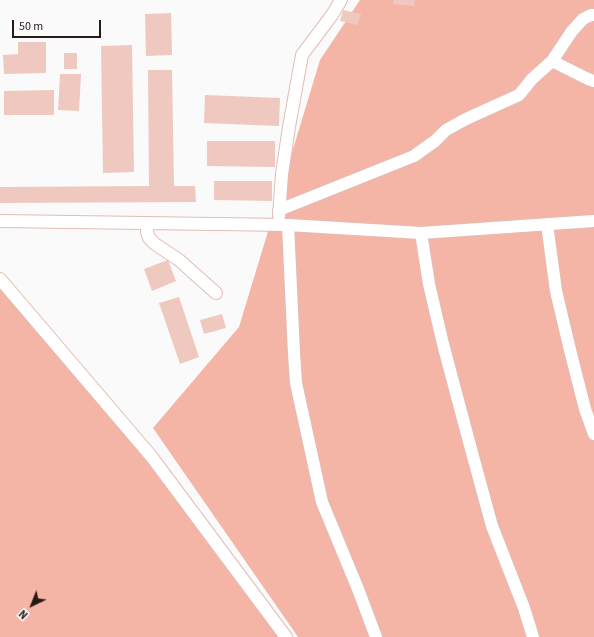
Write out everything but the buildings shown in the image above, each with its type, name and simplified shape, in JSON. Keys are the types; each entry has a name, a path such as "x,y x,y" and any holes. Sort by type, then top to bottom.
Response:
{"street":[{"path":"341,0 332,15 302,55 286,142 279,210 284,225 296,383 322,502 376,637"},
{"path":"279,210 414,156 435,141 446,130 466,119 519,95 532,79 552,61 572,31 583,19 594,15"},
{"path":"552,61 594,81"},
{"path":"0,221 284,225 421,233 594,221"},
{"path":"147,223 149,238 155,244 179,260 216,293"},
{"path":"547,224 558,298 585,409 594,434"},
{"path":"421,233 429,284 470,449 492,526 524,608 533,637"},
{"path":"0,279 151,456 286,637"}],"shaded area":[{"path":"360,0 594,0 594,637 298,637 153,428 239,327 320,60"},
{"path":"0,287 107,410 169,490 278,637 0,637"}]}
